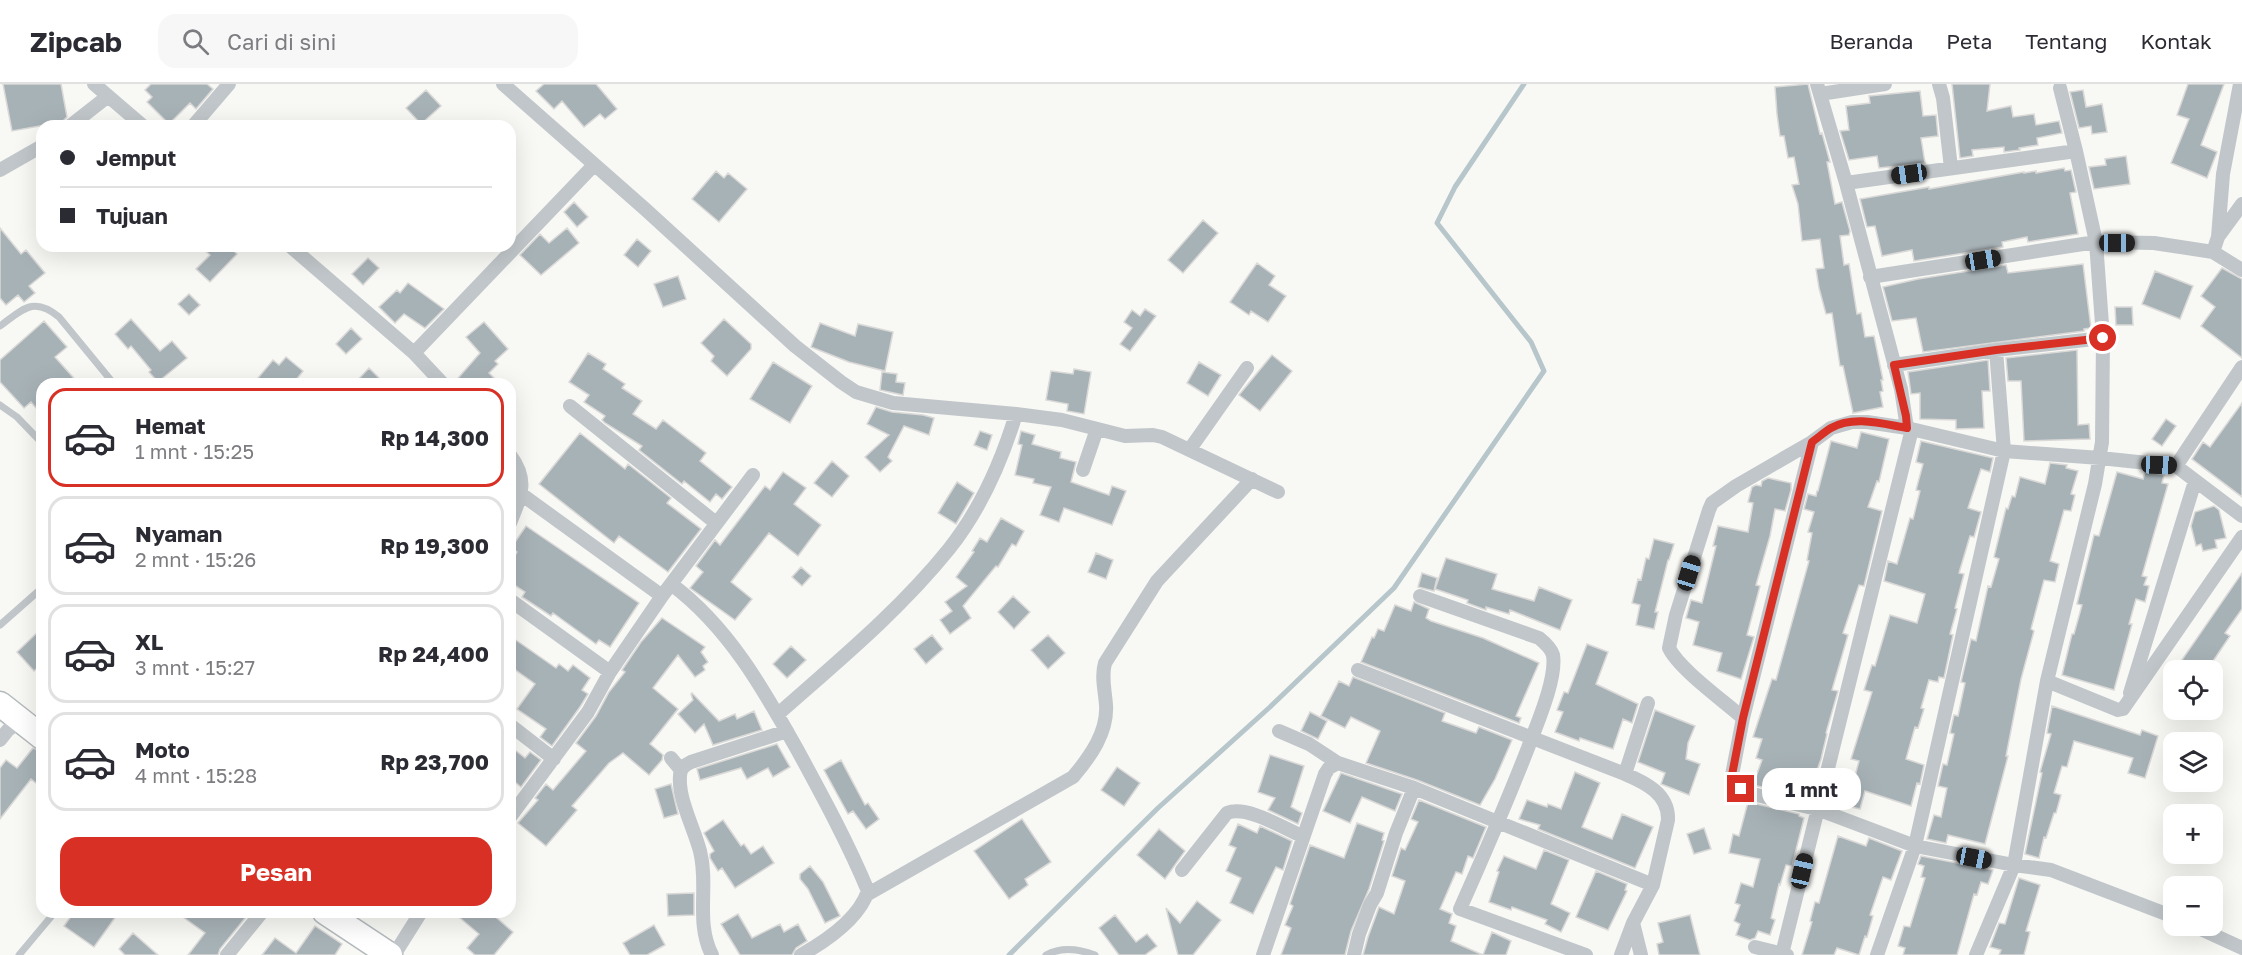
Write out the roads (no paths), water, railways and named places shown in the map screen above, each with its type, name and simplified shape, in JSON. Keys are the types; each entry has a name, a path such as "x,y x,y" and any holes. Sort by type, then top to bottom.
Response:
{"highway":[{"path":"0,704 36,733"},
{"path":"339,918 392,955"}],"street":[{"path":"93,84 136,120"},
{"path":"198,120 229,84"},
{"path":"503,84 795,346 856,392 893,403 1062,420 1125,436 1153,435 1191,449 1278,492"},
{"path":"1755,947 1784,954 1910,428 1846,183 1818,89 1885,84"},
{"path":"1939,84 1943,98 1951,168"},
{"path":"2213,252 2218,237 2223,174 2240,84"},
{"path":"1976,955 2014,865 2046,681 2100,458 2103,424 2103,338 2096,242 2060,88"},
{"path":"78,120 107,97"},
{"path":"0,170 36,149"},
{"path":"1846,183 2076,150"},
{"path":"516,246 594,165"},
{"path":"2218,237 2242,204"},
{"path":"1870,278 2096,242 2154,243 2213,252 2242,270"},
{"path":"297,252 414,353 437,378"},
{"path":"414,353 511,252"},
{"path":"1894,365 1996,350 2103,338"},
{"path":"1877,955 1915,846 2004,452 1996,350"},
{"path":"2176,466 2242,367"},
{"path":"1191,449 1247,368"},
{"path":"570,406 716,523"},
{"path":"778,714 899,604 950,548 980,499 1008,442 1016,414"},
{"path":"1743,718 1672,653 1670,643 1676,615 1712,503 1736,486 1812,442 1830,428 1852,422 1867,422 1910,428 2004,452 2100,458 2176,466 2242,516"},
{"path":"1083,470 1096,429"},
{"path":"1812,442 1743,718 1732,775 1734,784 1748,793 1817,809 1915,846 2051,870 2163,913"},
{"path":"516,465 523,485 516,506"},
{"path":"516,809 588,712 610,672 662,596 753,475"},
{"path":"801,955 818,946 837,930 860,908 868,894 1073,777 1086,762 1105,724 1103,671 1105,663 1157,581 1252,478"},
{"path":"2126,706 2194,481"},
{"path":"520,494 662,596"},
{"path":"2046,681 2118,710 2126,706 2242,537"},
{"path":"671,584 711,618 778,714 831,812 868,894"},
{"path":"1420,596 1539,638 1550,648 1553,655 1552,667 1545,706 1498,823 1460,909 1586,955"},
{"path":"516,604 610,672"},
{"path":"1358,670 1625,774 1639,780 1662,797 1668,811 1653,885 1633,923 1621,955"},
{"path":"1625,774 1648,704"},
{"path":"0,740 20,721"},
{"path":"516,730 554,759"},
{"path":"1279,731 1309,744 1338,763 1414,788 1653,885"},
{"path":"712,955 704,938 700,851 691,828 683,796 681,770 691,762 786,732"},
{"path":"670,758 681,770"},
{"path":"1263,955 1325,774 1329,768 1338,763"},
{"path":"1354,955 1359,934 1377,893 1396,833 1414,788"},
{"path":"1182,870 1227,813 1234,810 1241,810 1302,836"},
{"path":"227,955 257,918"},
{"path":"392,955 417,918"},
{"path":"1633,923 1641,955"},
{"path":"2216,936 2242,948"}],"lane":[{"path":"0,326 22,310 36,304 48,308 59,317 109,378"},
{"path":"0,405 17,417 36,437"},
{"path":"0,625 36,593"},
{"path":"19,955 50,918"},
{"path":"1046,955 1064,950 1085,951 1095,955"}],"waterway":[{"path":"1009,955 1158,808 1270,707 1394,588 1544,371 1531,342 1437,223 1455,187 1524,84"}]}
